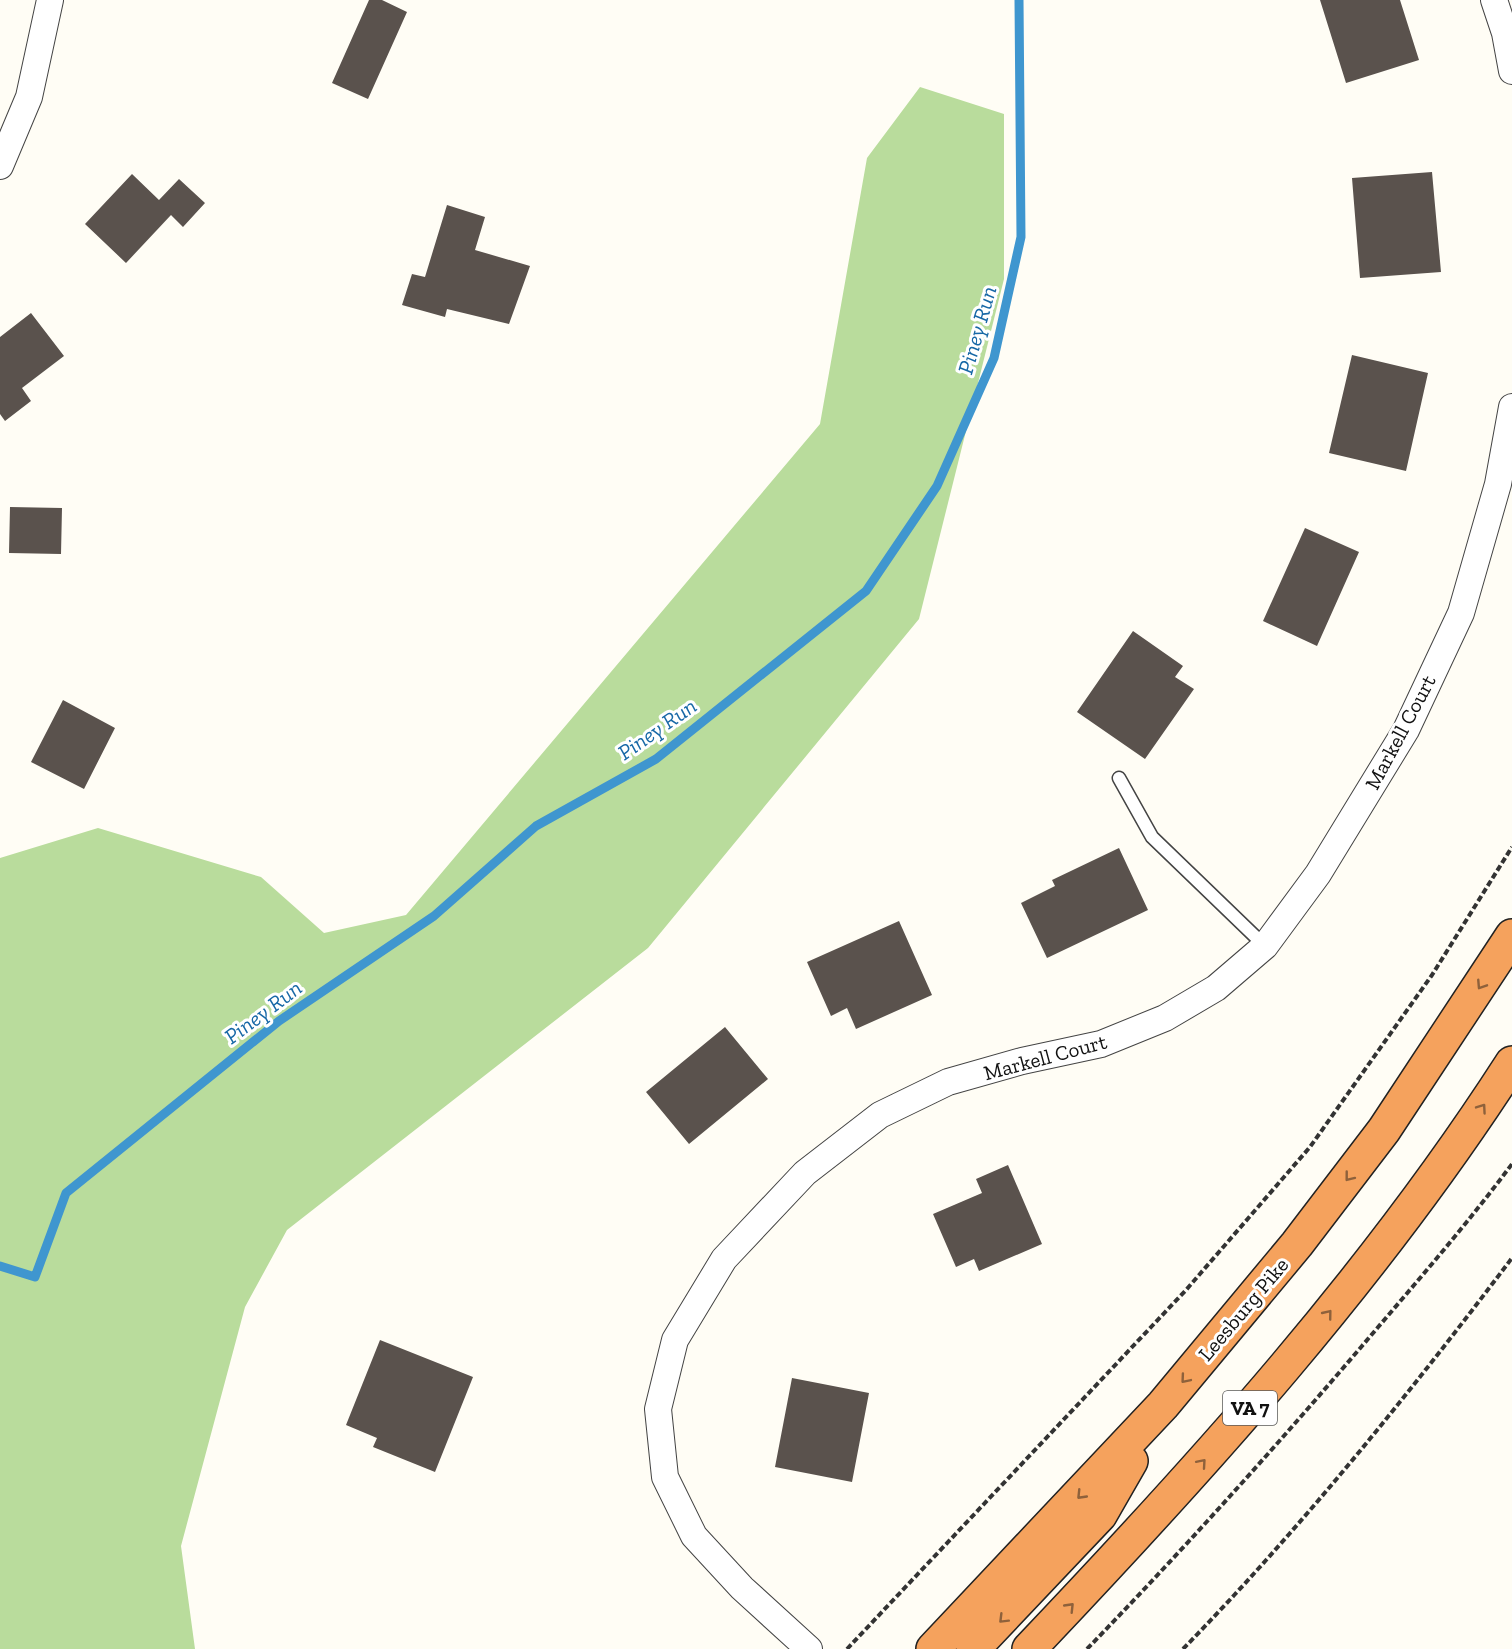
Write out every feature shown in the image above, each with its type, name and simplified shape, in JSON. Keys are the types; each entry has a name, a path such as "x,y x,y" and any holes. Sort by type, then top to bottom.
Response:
{"highway":[{"name":"Leesburg Pike","path":"933,1649 1163,1405 1297,1245 1362,1161 1439,1050 1512,936"},
{"name":"VA 7","path":"1029,1649 1179,1490 1259,1398 1402,1219 1512,1064"},
{"path":"973,1649 1100,1515 1163,1405"}],"street":[{"path":"0,166 28,97 50,0"},
{"path":"1494,0 1505,33 1512,71"},
{"name":"Markell Court","path":"809,1649 742,1588 694,1536 665,1477 658,1409 675,1340 724,1259 805,1173 880,1115 948,1082 1101,1044 1165,1018 1216,988 1265,946 1318,874 1406,730 1461,613 1498,484 1512,407"}],"lane":[{"path":"1119,778 1152,837 1265,946"}],"path":[{"path":"847,1649 1186,1290 1303,1155 1432,975 1512,847"},
{"path":"1087,1649 1179,1554 1266,1457 1473,1216 1512,1164"},
{"path":"1183,1649 1304,1518 1378,1430 1512,1258"}],"green space":[{"path":"920,87 1004,114 1004,279 919,619 648,948 287,1230 245,1307 181,1546 195,1649 0,1649 0,858 98,828 261,877 324,933 406,915 820,424 867,158"}],"building":[{"path":"369,0 382,0 407,12 368,99 332,83"},
{"path":"1320,0 1400,0 1419,60 1346,83"},
{"path":"1432,172 1441,272 1360,278 1352,178"},
{"path":"132,174 159,200 179,179 205,203 183,227 171,215 126,263 85,224"},
{"path":"447,205 485,217 475,250 530,266 509,324 447,309 445,317 402,305 412,274 425,277"},
{"path":"31,313 64,356 22,388 31,401 5,421 0,414 0,337"},
{"path":"1352,355 1428,373 1406,471 1329,453"},
{"path":"10,507 62,508 61,554 9,553"},
{"path":"1305,528 1359,552 1317,646 1263,621"},
{"path":"1133,631 1183,666 1175,677 1194,689 1145,759 1077,712"},
{"path":"63,700 115,728 84,789 31,762"},
{"path":"1119,848 1148,910 1047,958 1021,903 1055,886 1052,880"},
{"path":"899,921 932,995 856,1029 847,1008 831,1016 807,962"},
{"path":"725,1027 768,1079 689,1144 646,1092"},
{"path":"1008,1165 1042,1244 979,1271 974,1259 956,1267 933,1214 982,1193 976,1179"},
{"path":"380,1340 473,1377 435,1472 373,1447 377,1438 346,1425"},
{"path":"792,1378 869,1393 852,1482 775,1467"}],"waterway":[{"name":"Piney Run","path":"0,1266 35,1277 66,1193 279,1021 434,916 536,826 656,759 866,591 937,486 994,358 1021,237 1019,0"}]}
